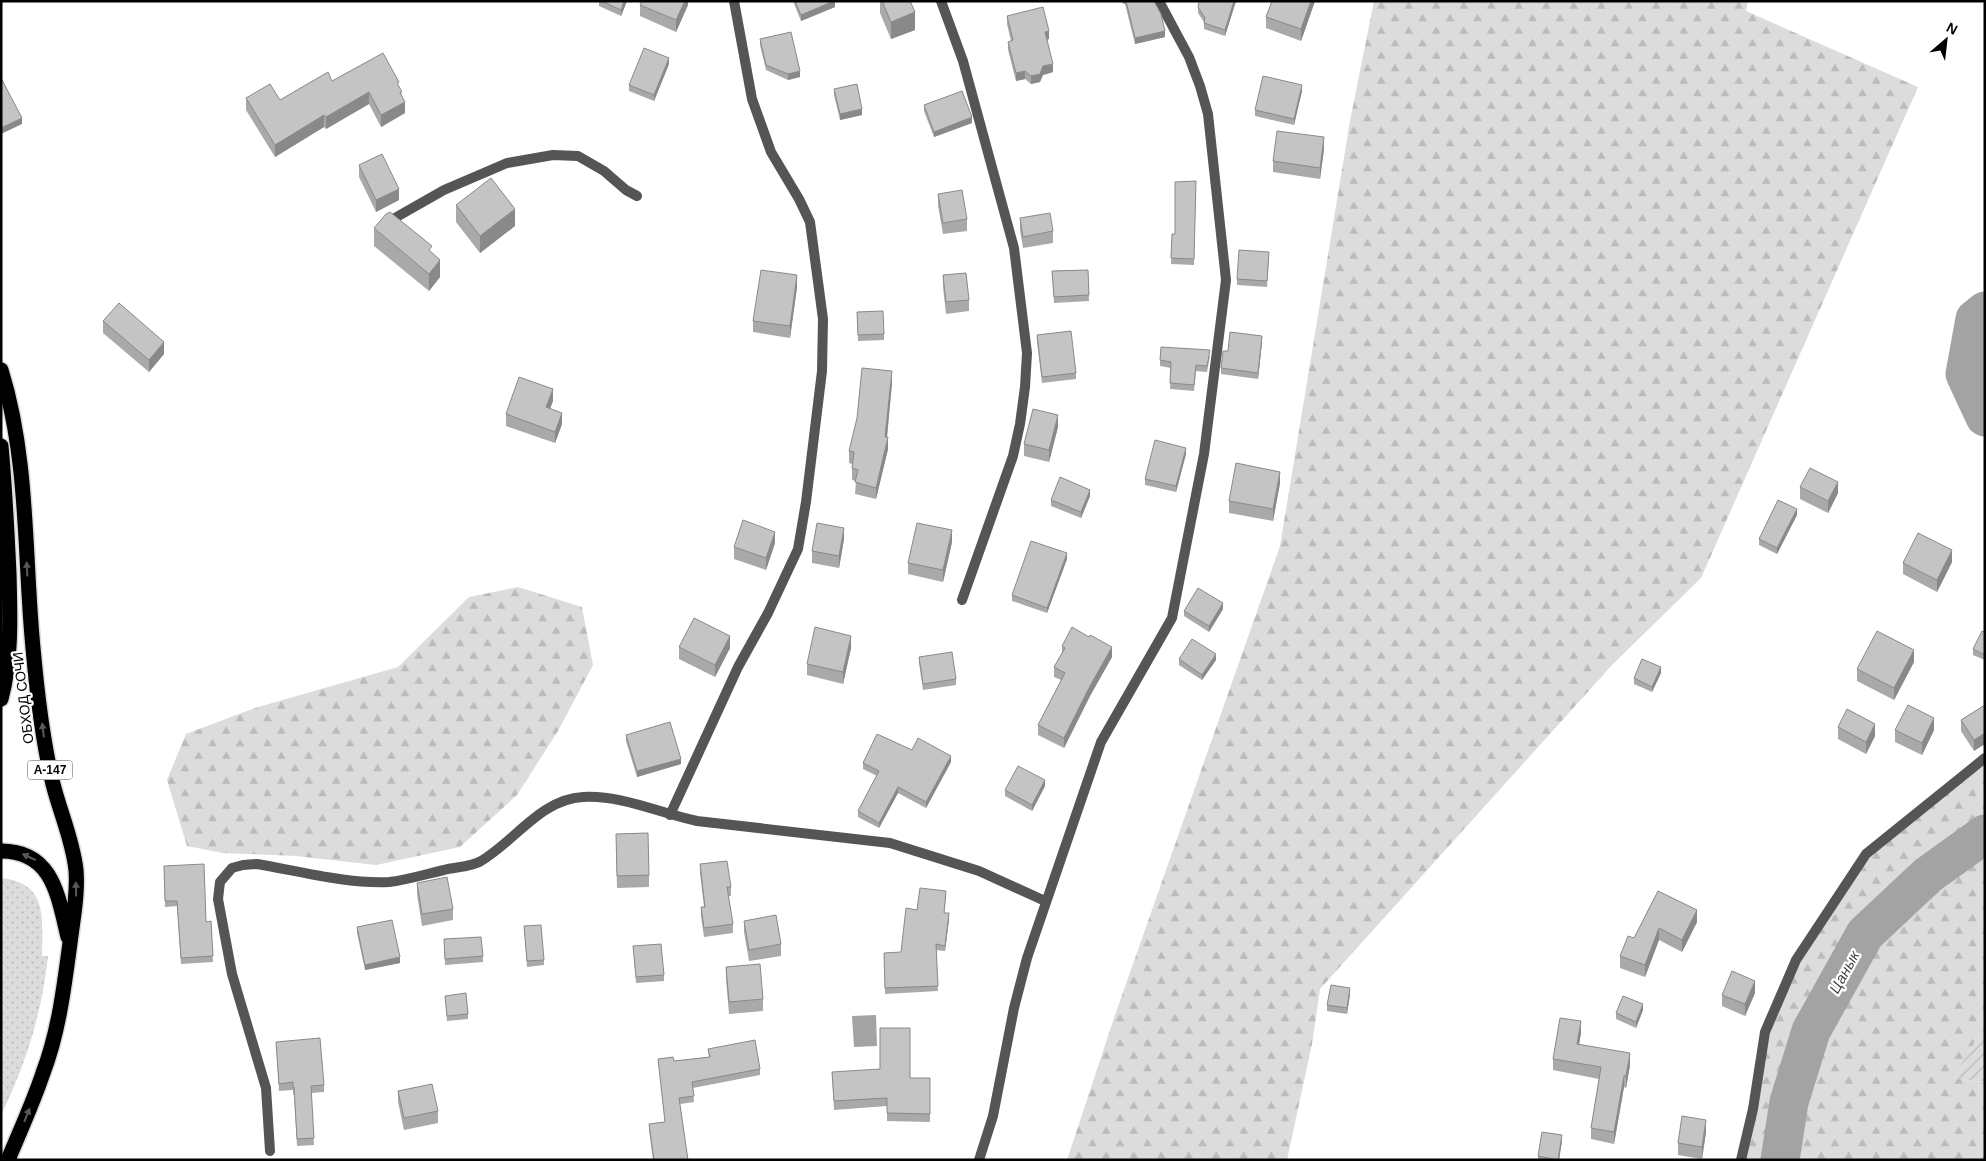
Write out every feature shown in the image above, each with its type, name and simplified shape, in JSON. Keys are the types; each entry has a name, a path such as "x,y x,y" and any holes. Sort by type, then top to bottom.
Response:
{"highway":[{"name":"ОБХОД СОЧИ","path":"1,370 9,394 22,482 33,648 46,751 76,870 76,899 65,987 53,1041 44,1073 8,1160"},
{"name":"ОБХОД СОЧИ","path":"1,446 6,505 10,605 9,647 5,685 1,700"},
{"name":"А-147","path":"1,850 26,855 40,863 51,878 70,946"}],"lane":[{"path":"670,815 738,667 768,613 798,549 806,502 822,371 823,319 810,222 799,199 770,152 752,98 734,1"},
{"path":"941,1 963,61 1014,248 1027,353 1020,424 1013,456 962,600"},
{"path":"979,1160 993,1116 1023,974 1045,901 1101,742 1172,618 1205,444 1226,280 1225,270 1208,114 1189,56 1159,1"},
{"path":"382,225 444,190 507,164 553,155 578,156 604,171 626,190 637,196"},
{"path":"1741,1160 1753,1109 1764,1032 1796,960 1866,854 1985,758"},
{"path":"270,1151 266,1088 232,974 218,899 220,882 232,868 257,864 361,881 390,882 480,862 546,810 562,802 581,797 632,802 670,815 697,821 890,843 980,871 1045,901"}],"green space":[{"path":"1374,1 1748,1 1746,11 1918,87 1701,578 1612,665 1320,989 1312,1044 1287,1160 1067,1160 1115,1015 1280,546 1350,121"},
{"path":"518,587 582,607 593,665 558,731 517,795 460,847 376,865 296,856 223,853 187,846 167,780 186,734 255,708 398,667 469,597"},
{"path":"1985,758 1985,1025 1954,1078 1985,1082 1985,1160 1741,1160 1765,1032 1796,960 1866,854"},
{"path":"2,878 17,882 28,888 35,896 40,905 42,917 42,956 48,956 42,998 32,1038 18,1077 1,1115"},
{"path":"1985,1025 1985,1082 1953,1078"}],"shaded area":[{"path":"876,1015 877,1046 854,1047 852,1016"}],"building":[{"path":"601,1 624,1 621,10"},
{"path":"642,1 685,1 676,20 640,5"},
{"path":"795,1 834,1 801,15"},
{"path":"882,1 910,1 915,12 891,22"},
{"path":"1126,1 1154,1 1161,14 1165,31 1135,38"},
{"path":"1199,1 1234,1 1225,30 1204,23 1205,18 1198,7"},
{"path":"1272,1 1311,1 1301,29 1266,17"},
{"path":"1043,7 1049,31 1045,32 1053,64 1043,66 1040,74 1031,76 1025,71 1016,73 1008,42 1013,40 1007,16"},
{"path":"791,32 800,71 788,74 766,65 760,39"},
{"path":"644,48 669,58 654,95 629,85"},
{"path":"383,53 399,82 397,83 402,92 400,93 405,102 381,115 369,92 326,117 324,115 275,145 246,98 270,84 280,100 328,72 332,81"},
{"path":"1263,76 1302,85 1294,119 1255,110"},
{"path":"1,78 22,118 1,128"},
{"path":"857,84 862,109 840,114 834,89"},
{"path":"962,91 972,117 934,132 924,105"},
{"path":"1277,131 1324,137 1320,168 1273,161"},
{"path":"382,154 399,189 376,200 359,165"},
{"path":"491,178 515,209 480,236 456,205"},
{"path":"1196,181 1194,259 1171,258 1172,234 1175,234 1175,182"},
{"path":"962,190 967,219 943,223 938,194"},
{"path":"390,212 432,246 429,250 440,260 429,274 374,228"},
{"path":"1050,213 1053,231 1023,237 1020,218"},
{"path":"1239,250 1269,252 1267,281 1237,279"},
{"path":"761,270 797,275 790,326 753,321"},
{"path":"1088,270 1089,295 1054,297 1052,271"},
{"path":"966,273 969,300 946,302 943,275"},
{"path":"119,303 164,342 149,360 103,321"},
{"path":"883,311 884,334 858,335 857,312"},
{"path":"1071,331 1076,373 1042,377 1037,335"},
{"path":"1230,332 1262,336 1258,373 1221,368 1223,351 1228,351"},
{"path":"1161,347 1210,350 1207,366 1196,365 1194,385 1170,383 1171,362 1160,360"},
{"path":"862,368 892,371 885,437 888,437 876,488 855,482 858,470 852,468 854,452 849,451 857,418"},
{"path":"519,377 553,389 546,407 562,413 555,432 506,414"},
{"path":"1033,409 1058,415 1049,450 1024,444"},
{"path":"1155,440 1186,448 1176,486 1145,479"},
{"path":"1236,463 1280,472 1273,509 1229,501"},
{"path":"1810,468 1838,482 1828,501 1800,487"},
{"path":"1060,477 1090,490 1081,512 1051,500"},
{"path":"1778,500 1797,509 1777,548 1759,539"},
{"path":"743,520 775,532 766,558 734,547"},
{"path":"817,523 844,528 839,556 812,551"},
{"path":"917,523 952,530 943,570 908,563"},
{"path":"1918,533 1952,550 1937,580 1903,563"},
{"path":"1031,541 1067,553 1047,608 1012,595"},
{"path":"1198,588 1223,603 1209,626 1184,611"},
{"path":"694,618 730,636 715,665 679,647"},
{"path":"815,627 851,636 843,672 807,664"},
{"path":"1072,627 1112,647 1064,738 1038,725 1065,673 1054,667 1065,648 1062,646"},
{"path":"1877,631 1914,650 1894,688 1857,669"},
{"path":"1982,631 1985,632 1985,655 1973,649"},
{"path":"1192,639 1216,654 1202,675 1179,659"},
{"path":"952,652 956,679 923,684 919,657"},
{"path":"1642,659 1661,667 1652,687 1634,678"},
{"path":"1908,705 1934,718 1922,743 1895,730"},
{"path":"1985,705 1985,733 1974,740 1961,720"},
{"path":"1847,709 1875,724 1866,742 1838,727"},
{"path":"670,722 681,759 637,771 626,735"},
{"path":"877,734 912,750 918,738 951,756 926,802 898,787 879,823 858,811 879,771 863,763"},
{"path":"1018,766 1045,780 1032,805 1005,790"},
{"path":"648,833 649,875 617,876 616,834"},
{"path":"727,861 731,887 727,887 733,924 704,928 701,907 705,907 700,864"},
{"path":"204,864 206,922 211,921 213,956 181,958 177,901 165,901 164,866"},
{"path":"447,877 453,909 422,914 417,883"},
{"path":"920,888 946,891 944,913 949,913 945,946 936,944 938,986 885,988 884,953 901,952 906,908 917,910"},
{"path":"1658,891 1697,910 1682,940 1659,928 1645,965 1620,956 1628,936 1634,938"},
{"path":"776,915 781,944 749,950 744,921"},
{"path":"392,920 400,957 365,965 357,927"},
{"path":"541,925 544,960 527,961 524,926"},
{"path":"481,937 483,956 445,959 444,939"},
{"path":"661,944 664,975 636,977 633,946"},
{"path":"760,964 763,999 729,1002 726,967"},
{"path":"1732,971 1755,981 1745,1004 1722,995"},
{"path":"1331,985 1350,988 1347,1008 1327,1005"},
{"path":"466,993 468,1014 447,1016 445,996"},
{"path":"1623,996 1643,1004 1636,1022 1616,1013"},
{"path":"1560,1018 1581,1021 1577,1044 1630,1053 1614,1132 1591,1128 1601,1067 1553,1059"},
{"path":"880,1028 910,1028 910,1078 930,1078 930,1114 887,1113 887,1098 834,1101 832,1072 880,1069"},
{"path":"320,1038 324,1085 311,1086 314,1138 297,1139 293,1082 279,1084 276,1042"},
{"path":"755,1040 760,1069 692,1082 694,1096 679,1098 688,1160 654,1160 649,1124 665,1122 658,1059 673,1057 674,1061 710,1057 708,1049"},
{"path":"432,1084 438,1111 404,1118 398,1091"},
{"path":"1682,1116 1706,1120 1702,1147 1678,1143"},
{"path":"1542,1132 1562,1135 1558,1160 1538,1156"}],"waterway":[{"name":"Цанык","path":"1985,311 1975,319 1965,374 1985,417"},
{"name":"Цанык","path":"1780,1160 1789,1102 1811,1031 1865,934 1928,875 1985,834"}]}
